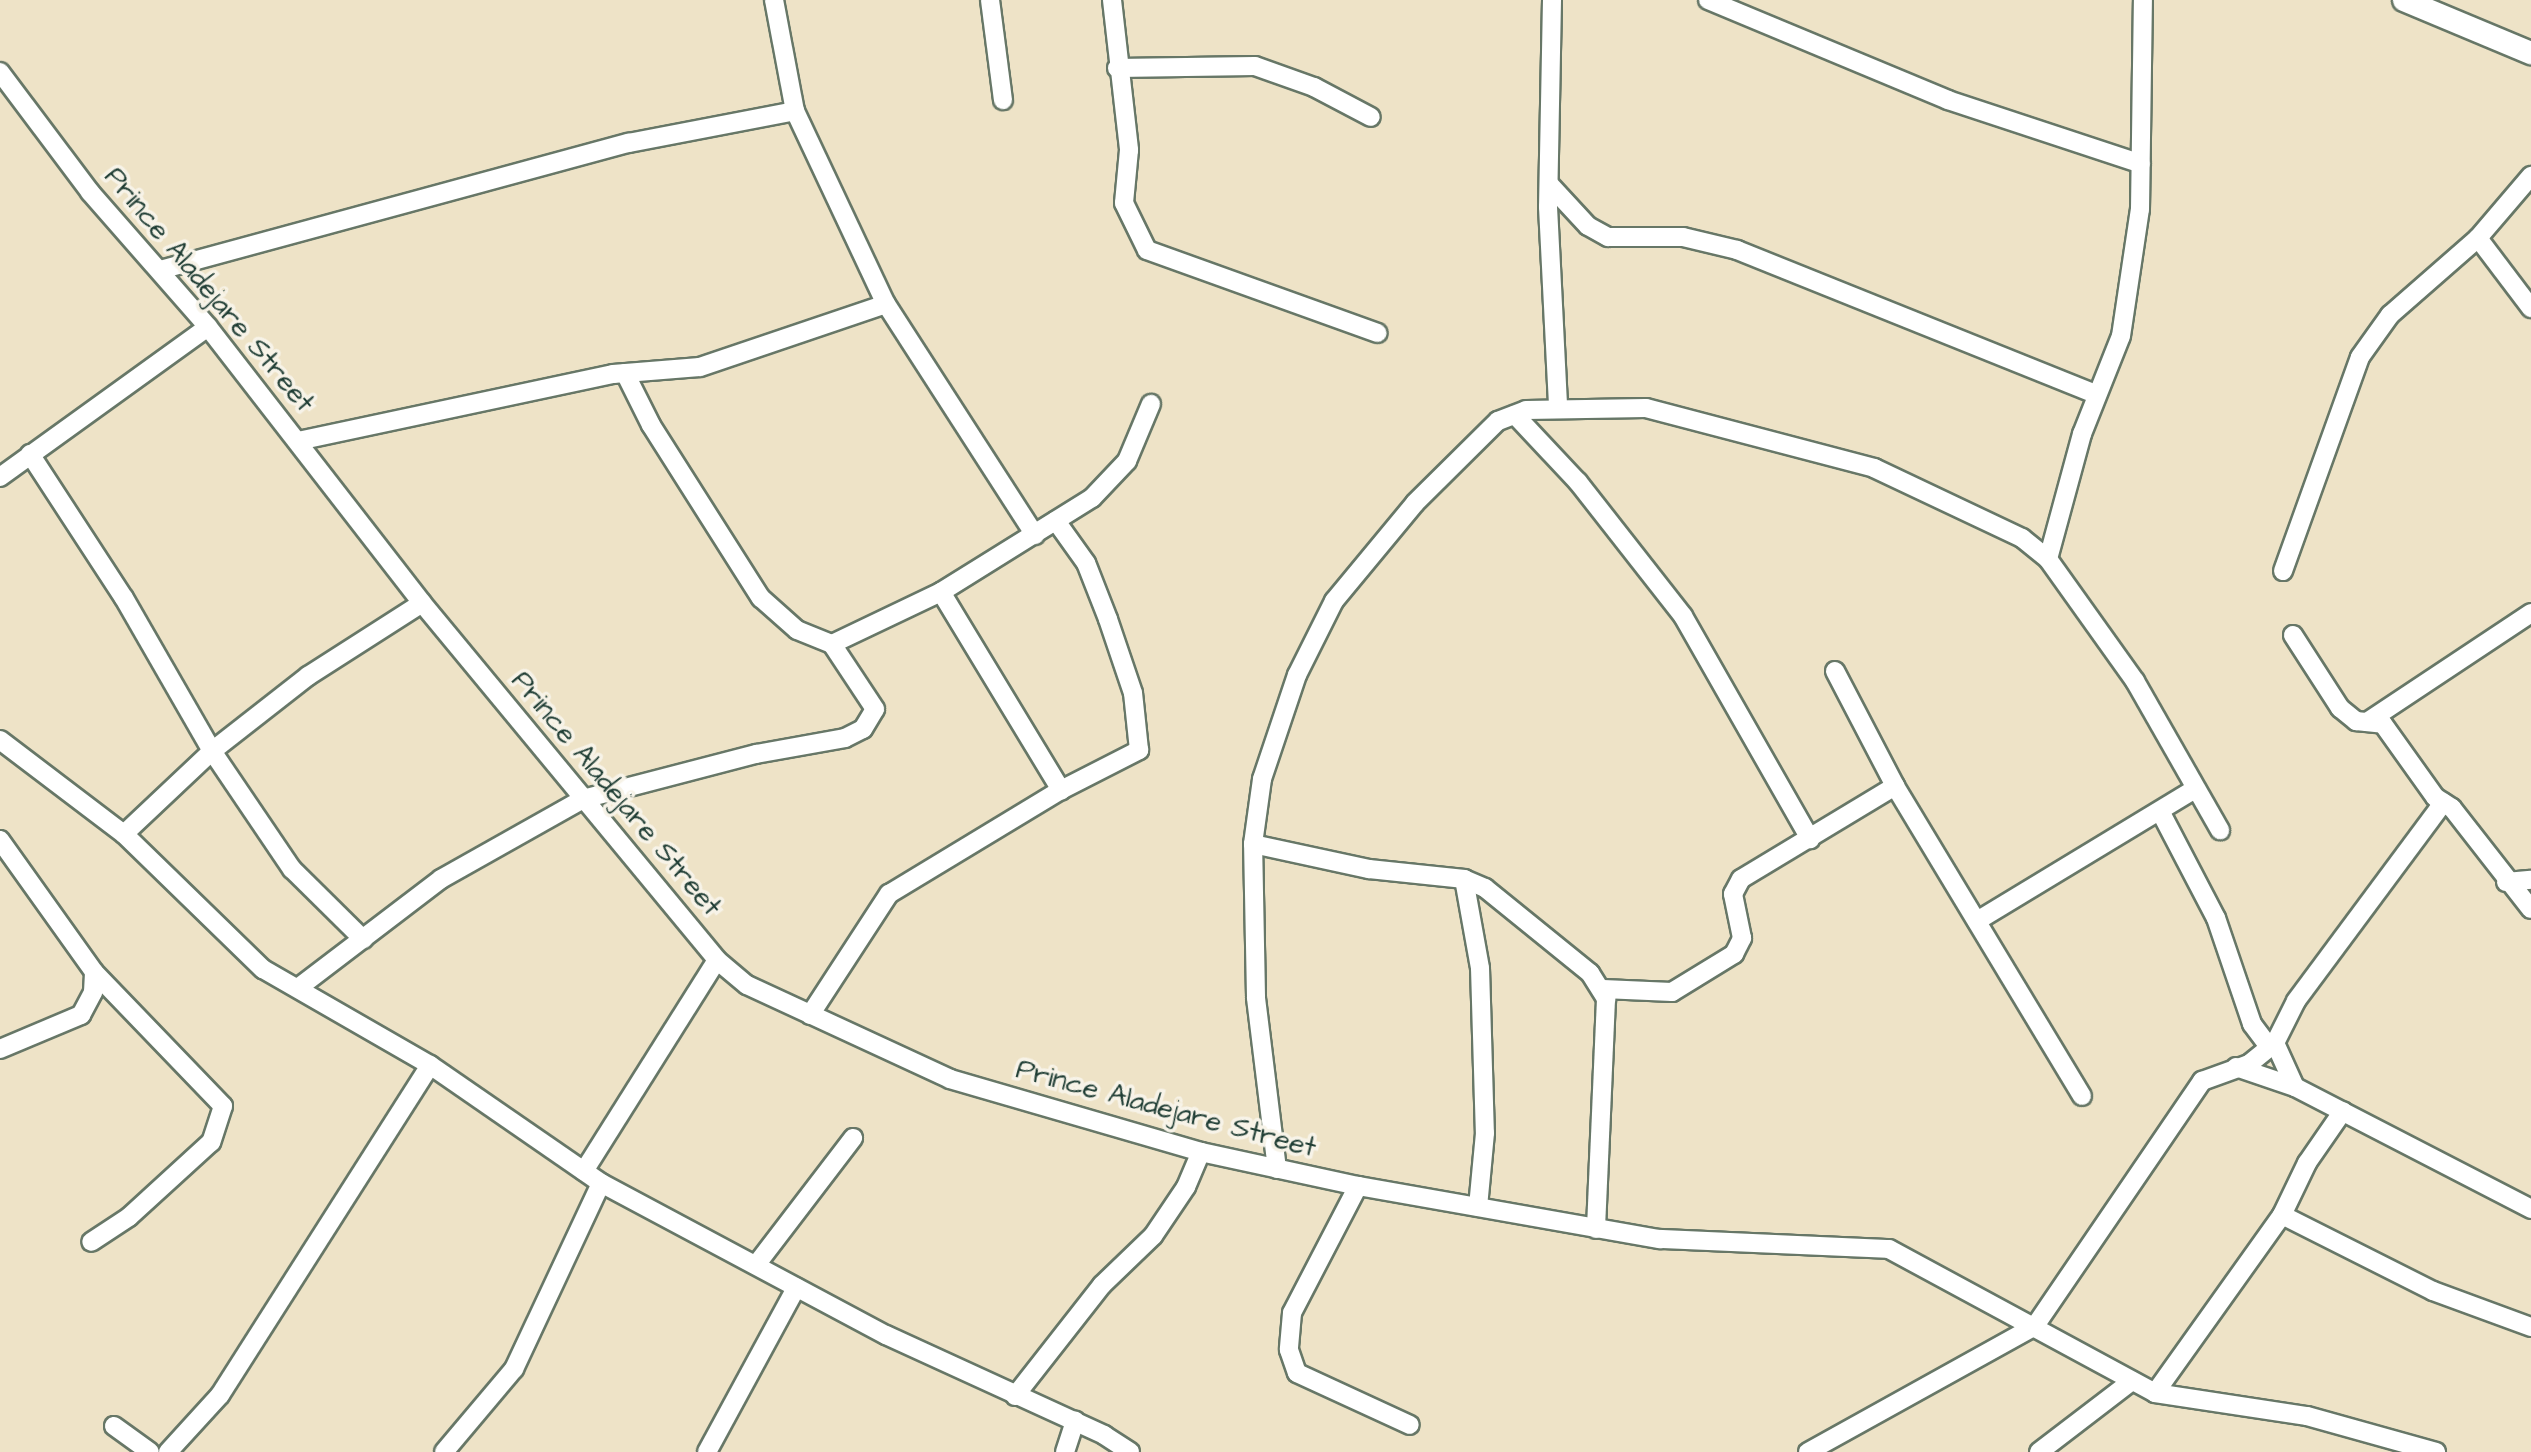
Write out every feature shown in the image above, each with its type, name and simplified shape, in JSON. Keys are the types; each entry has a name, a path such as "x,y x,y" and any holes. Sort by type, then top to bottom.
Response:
{"street":[{"path":"774,0 795,111 886,304 1035,535"},
{"path":"990,0 1003,100"},
{"path":"1112,0 1117,68 1129,150 1124,203 1147,250 1377,333"},
{"path":"1552,0 1549,184 1558,407"},
{"path":"1708,0 1948,100 2141,164"},
{"path":"2048,559 2096,394 2121,336 2140,209 2143,0"},
{"path":"2404,0 2531,53"},
{"path":"1117,68 1255,66 1314,87 1371,117"},
{"name":"Prince Aladejare Street","path":"0,72 90,192 208,327 422,603 717,960 747,985 950,1079 1201,1152 1358,1186 1660,1239 1889,1249 2155,1393 2307,1416 2436,1452"},
{"path":"160,270 629,143 795,111"},
{"path":"2283,571 2360,357 2390,315 2478,238 2531,176"},
{"path":"1549,184 1588,226 1608,237 1683,237 1737,250 2096,394"},
{"path":"2478,238 2531,308"},
{"path":"298,441 625,373 700,367 886,304"},
{"path":"0,477 208,327"},
{"path":"298,988 441,879 583,799 756,754 845,738 863,729 875,709 832,644 797,630 761,598 651,425 625,373"},
{"path":"832,644 941,592 1092,498 1127,461 1151,404"},
{"path":"1277,1169 1256,997 1253,844 1262,779 1297,675 1334,601 1415,503 1498,421 1558,407 1646,408 1874,468 2022,538 2048,559 2135,681 2220,830"},
{"path":"1515,415 1578,482 1683,616 1810,839"},
{"path":"30,454 124,598 212,751 292,869 363,939"},
{"path":"810,1015 889,894 1061,790 1132,758 1142,741 1133,693 1086,563 1056,521"},
{"path":"941,592 1061,790"},
{"path":"124,834 212,751 308,676 422,603"},
{"path":"2367,722 2531,613"},
{"path":"2293,635 2340,708 2367,722 2383,724 2443,803 2452,808 2506,882 2531,909"},
{"path":"1835,671 1895,786 2082,1096"},
{"path":"0,740 124,834 250,959 430,1065 601,1183 796,1288 1015,1396 1075,1421 1130,1452"},
{"path":"1253,844 1369,869 1464,879 1485,888 1603,989 1665,994 1734,954 1742,938 1733,894 1741,879 1895,786"},
{"path":"1977,921 2195,789"},
{"path":"1808,1452 2035,1326 2202,1081 2236,1067 2272,1045 2296,1001 2443,803"},
{"path":"2160,811 2216,918 2252,1024 2272,1045 2295,1087"},
{"path":"0,840 94,972 223,1106 211,1142 129,1217 91,1242"},
{"path":"1464,879 1480,968 1485,1133 1478,1207"},
{"path":"2506,882 2531,880"},
{"path":"584,1171 717,960"},
{"path":"0,1049 81,1015 93,992 94,972"},
{"path":"1596,1229 1606,1041 1603,989"},
{"path":"168,1452 220,1395 430,1065"},
{"path":"2236,1067 2295,1087 2531,1209"},
{"path":"2155,1393 2282,1215 2307,1163 2343,1111"},
{"path":"756,1265 853,1138"},
{"path":"1015,1396 1102,1285 1153,1236 1186,1187 1201,1152"},
{"path":"444,1452 514,1369 601,1183"},
{"path":"1358,1186 1292,1313 1289,1350 1297,1373 1410,1425"},
{"path":"2282,1215 2433,1291 2531,1327"},
{"path":"707,1452 796,1288"},
{"path":"2039,1452 2132,1381"},
{"path":"1065,1452 1075,1421"},
{"path":"114,1426 150,1452"}]}
